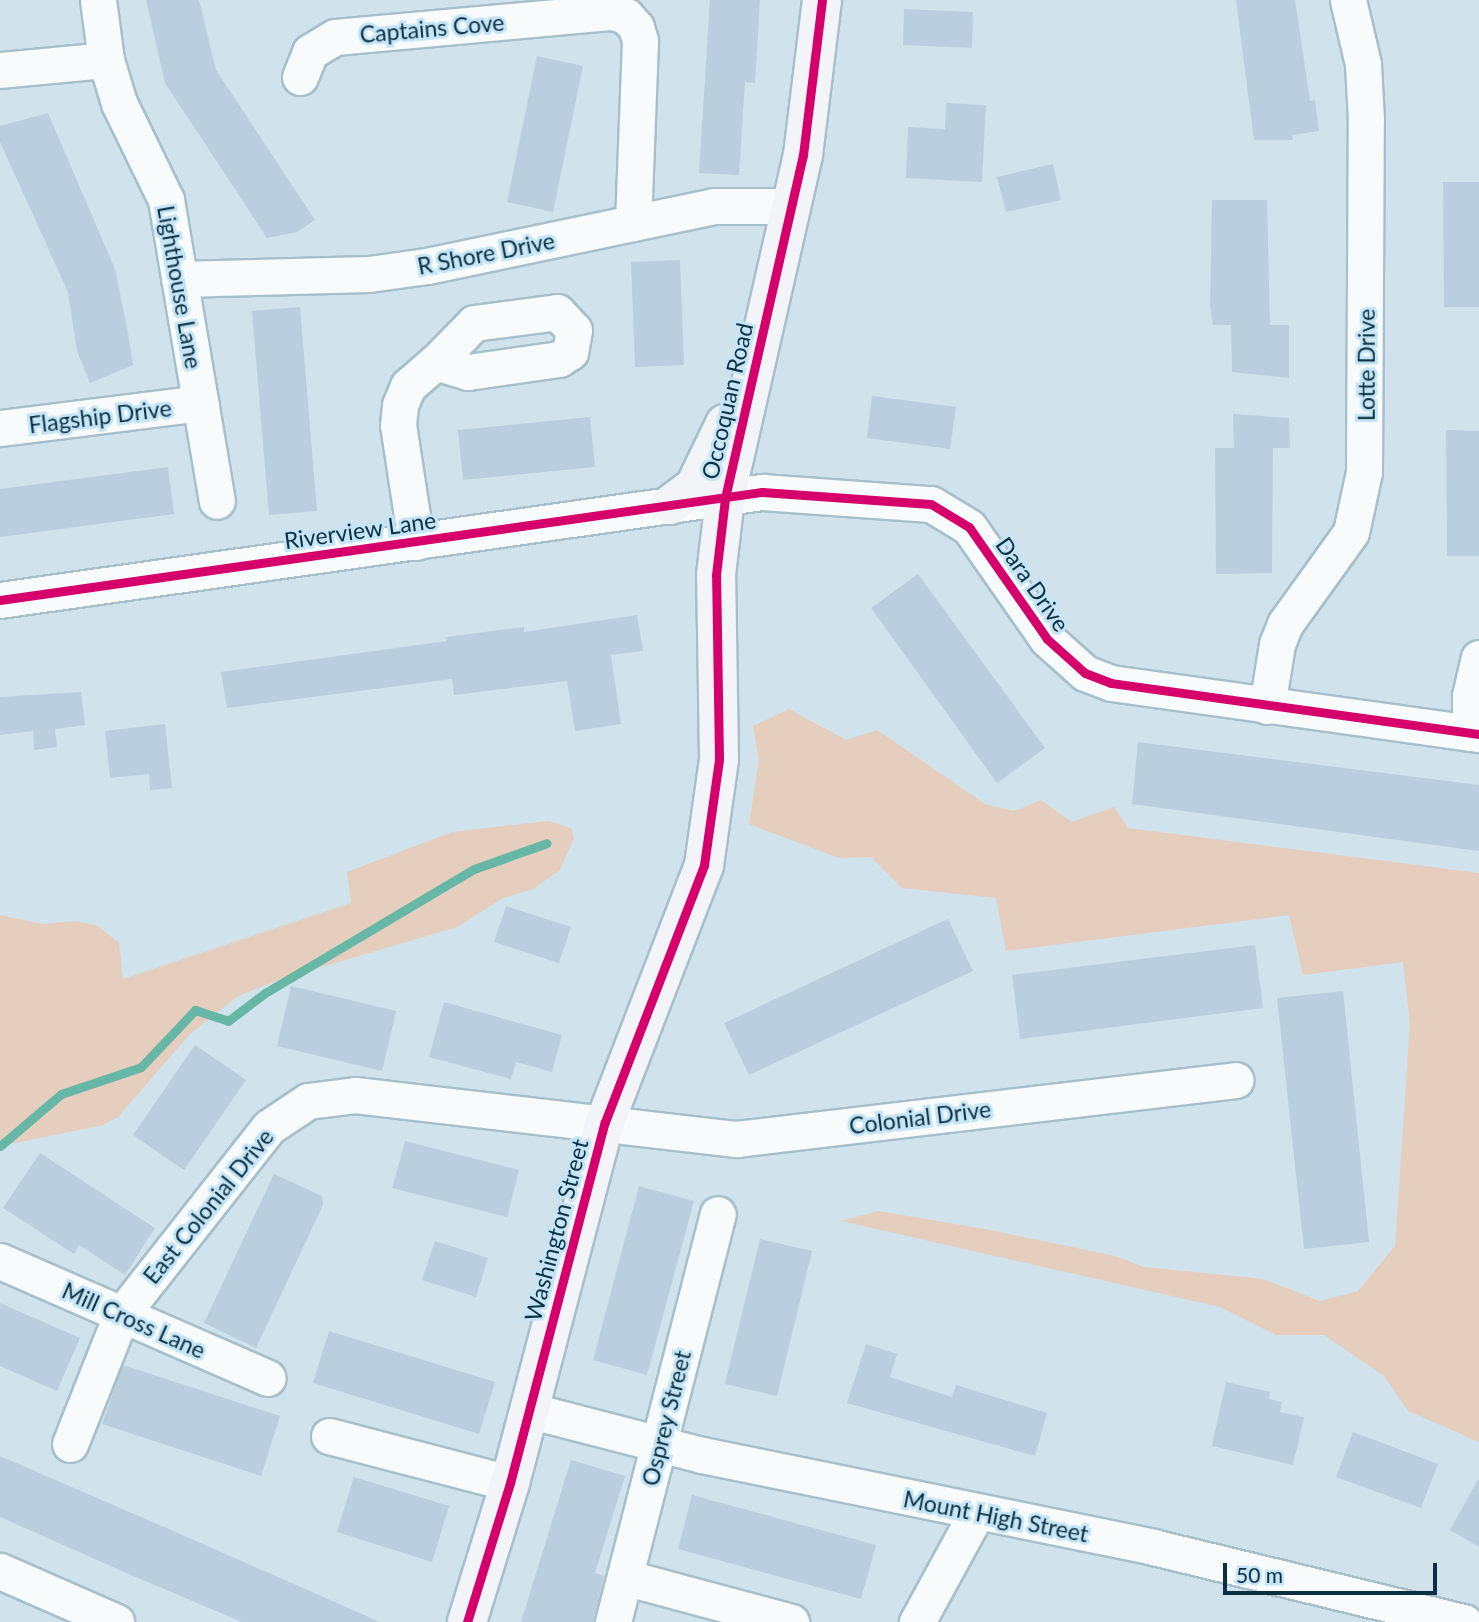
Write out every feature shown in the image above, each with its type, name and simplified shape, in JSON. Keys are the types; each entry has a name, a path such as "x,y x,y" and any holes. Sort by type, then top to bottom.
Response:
{"street":[{"name":"Lighthouse Lane","path":"99,0 106,60 119,103 166,200 217,501"},
{"name":"Occoquan Road","path":"706,856 719,759 716,575 725,498 791,206 814,87 822,0"},
{"name":"Lotte Drive","path":"1267,706 1277,645 1291,616 1350,532 1364,472 1366,120 1363,64 1348,0"},
{"name":"Captains Cove","path":"300,77 310,52 335,37 612,12 626,16 636,27 640,41 633,223"},
{"path":"0,70 106,60"},
{"name":"R Shore Drive","path":"179,279 392,271 714,206 791,206"},
{"path":"670,506 702,474 758,348"},
{"path":"416,542 398,425 400,405 408,386 436,362"},
{"name":"Flagship Drive","path":"0,428 200,403"},
{"name":"Dara Drive","path":"725,498 762,492 931,504 969,527 1047,639 1084,673 1111,683 1475,734 1470,696 1479,658"},
{"name":"Riverview Lane","path":"0,600 725,498"},
{"name":"Washington Street","path":"467,1622 510,1483 605,1122 691,906 706,856"},
{"name":"Colonial Drive","path":"605,1122 736,1139 1236,1080"},
{"name":"East Colonial Drive","path":"70,1444 121,1315 269,1127 308,1101 355,1095 605,1122"},
{"name":"Osprey Street","path":"613,1622 627,1578 718,1214"},
{"name":"Mill Cross Lane","path":"0,1261 268,1378"},
{"name":"Mount High Street","path":"528,1410 659,1443 976,1514 1153,1548 1464,1622"},
{"path":"329,1436 510,1483"},
{"path":"917,1622 976,1514"},
{"path":"0,1571 46,1608 116,1622"},
{"path":"627,1578 736,1615 791,1622"}],"shaded area":[{"path":"789,709 846,740 877,730 985,804 1014,811 1041,800 1072,822 1114,807 1128,828 1479,873 1479,1442 1408,1411 1384,1376 1324,1335 1276,1335 1220,1307 841,1221 878,1211 990,1230 1115,1256 1144,1267 1263,1279 1320,1301 1358,1291 1395,1246 1410,1024 1403,962 1303,975 1289,915 1006,951 996,898 902,888 871,857 839,858 749,824 759,760 753,726"},
{"path":"548,821 571,828 574,838 560,870 533,889 503,898 457,927 281,979 238,996 190,1034 118,1117 103,1125 0,1146 0,915 42,924 76,921 98,926 119,943 123,979 351,903 347,872 452,832"}],"building":[{"path":"146,0 199,0 216,70 315,220 297,232 267,238 165,83"},
{"path":"710,0 760,0 755,83 745,82 739,175 699,173"},
{"path":"1236,0 1295,0 1310,101 1315,100 1319,131 1292,135 1293,140 1254,140"},
{"path":"904,9 973,12 972,48 903,45"},
{"path":"537,56 583,66 553,212 507,202"},
{"path":"946,103 986,105 982,182 906,178 908,127 945,129"},
{"path":"48,113 115,269 133,365 90,383 77,351 68,292 0,142 0,126"},
{"path":"1053,164 1061,200 1006,212 997,177"},
{"path":"1443,182 1479,182 1479,307 1444,307"},
{"path":"1212,200 1267,200 1270,325 1289,325 1289,378 1232,372 1231,325 1213,325 1210,306"},
{"path":"680,260 684,365 635,367 631,262"},
{"path":"300,307 317,511 269,515 252,311"},
{"path":"872,396 956,407 950,449 867,438"},
{"path":"1233,414 1289,418 1290,448 1273,448 1272,573 1216,574 1215,448 1234,448"},
{"path":"590,417 595,467 463,480 458,430"},
{"path":"1446,430 1479,431 1479,556 1447,556"},
{"path":"168,467 174,514 0,537 0,489"},
{"path":"918,574 1045,748 997,783 871,608"},
{"path":"637,615 643,651 611,655 621,724 575,731 567,681 454,695 452,679 227,708 221,672 447,641 446,637 524,627 524,632"},
{"path":"81,692 85,725 55,729 57,747 34,750 33,731 0,735 0,697"},
{"path":"165,724 172,788 150,790 149,774 110,778 105,731"},
{"path":"1138,742 1479,785 1479,851 1132,804"},
{"path":"506,906 571,927 559,963 494,942"},
{"path":"948,919 973,971 749,1075 724,1023"},
{"path":"1255,945 1263,1008 1020,1039 1012,975"},
{"path":"291,986 396,1011 382,1071 277,1046"},
{"path":"1343,991 1369,1242 1304,1249 1277,998"},
{"path":"444,1002 562,1035 552,1072 516,1062 511,1079 429,1057"},
{"path":"195,1045 246,1080 184,1170 133,1135"},
{"path":"405,1141 519,1170 507,1217 392,1188"},
{"path":"40,1153 155,1228 125,1275 79,1245 74,1254 3,1208"},
{"path":"274,1174 322,1196 323,1205 256,1348 204,1323"},
{"path":"639,1186 694,1201 647,1375 593,1360"},
{"path":"760,1239 812,1251 777,1396 725,1384"},
{"path":"435,1241 488,1258 476,1297 422,1280"},
{"path":"0,1303 80,1338 57,1391 0,1366"},
{"path":"329,1331 495,1382 479,1434 313,1383"},
{"path":"866,1344 897,1354 890,1377 952,1397 956,1385 1047,1413 1035,1456 847,1403"},
{"path":"123,1365 280,1416 261,1476 102,1424"},
{"path":"1226,1382 1270,1392 1269,1399 1282,1402 1280,1412 1304,1417 1293,1465 1212,1446"},
{"path":"1353,1432 1438,1464 1421,1508 1336,1477"},
{"path":"0,1456 380,1622 242,1622 124,1572 0,1517"},
{"path":"571,1460 625,1476 595,1573 604,1576 593,1622 521,1622"},
{"path":"354,1477 449,1506 432,1562 337,1532"},
{"path":"1479,1478 1479,1547 1450,1530"},
{"path":"692,1495 876,1545 861,1599 678,1549"}],"waterway":[{"path":"0,1146 61,1094 141,1067 195,1010 228,1021 265,993 474,869 547,843"}],"cycle path":[{"path":"467,1622 510,1483 605,1122 704,865 719,759 716,575 725,498 803,155 822,0"},
{"path":"0,600 762,492 931,504 969,527 1047,639 1085,673 1111,683 1479,734"}]}
